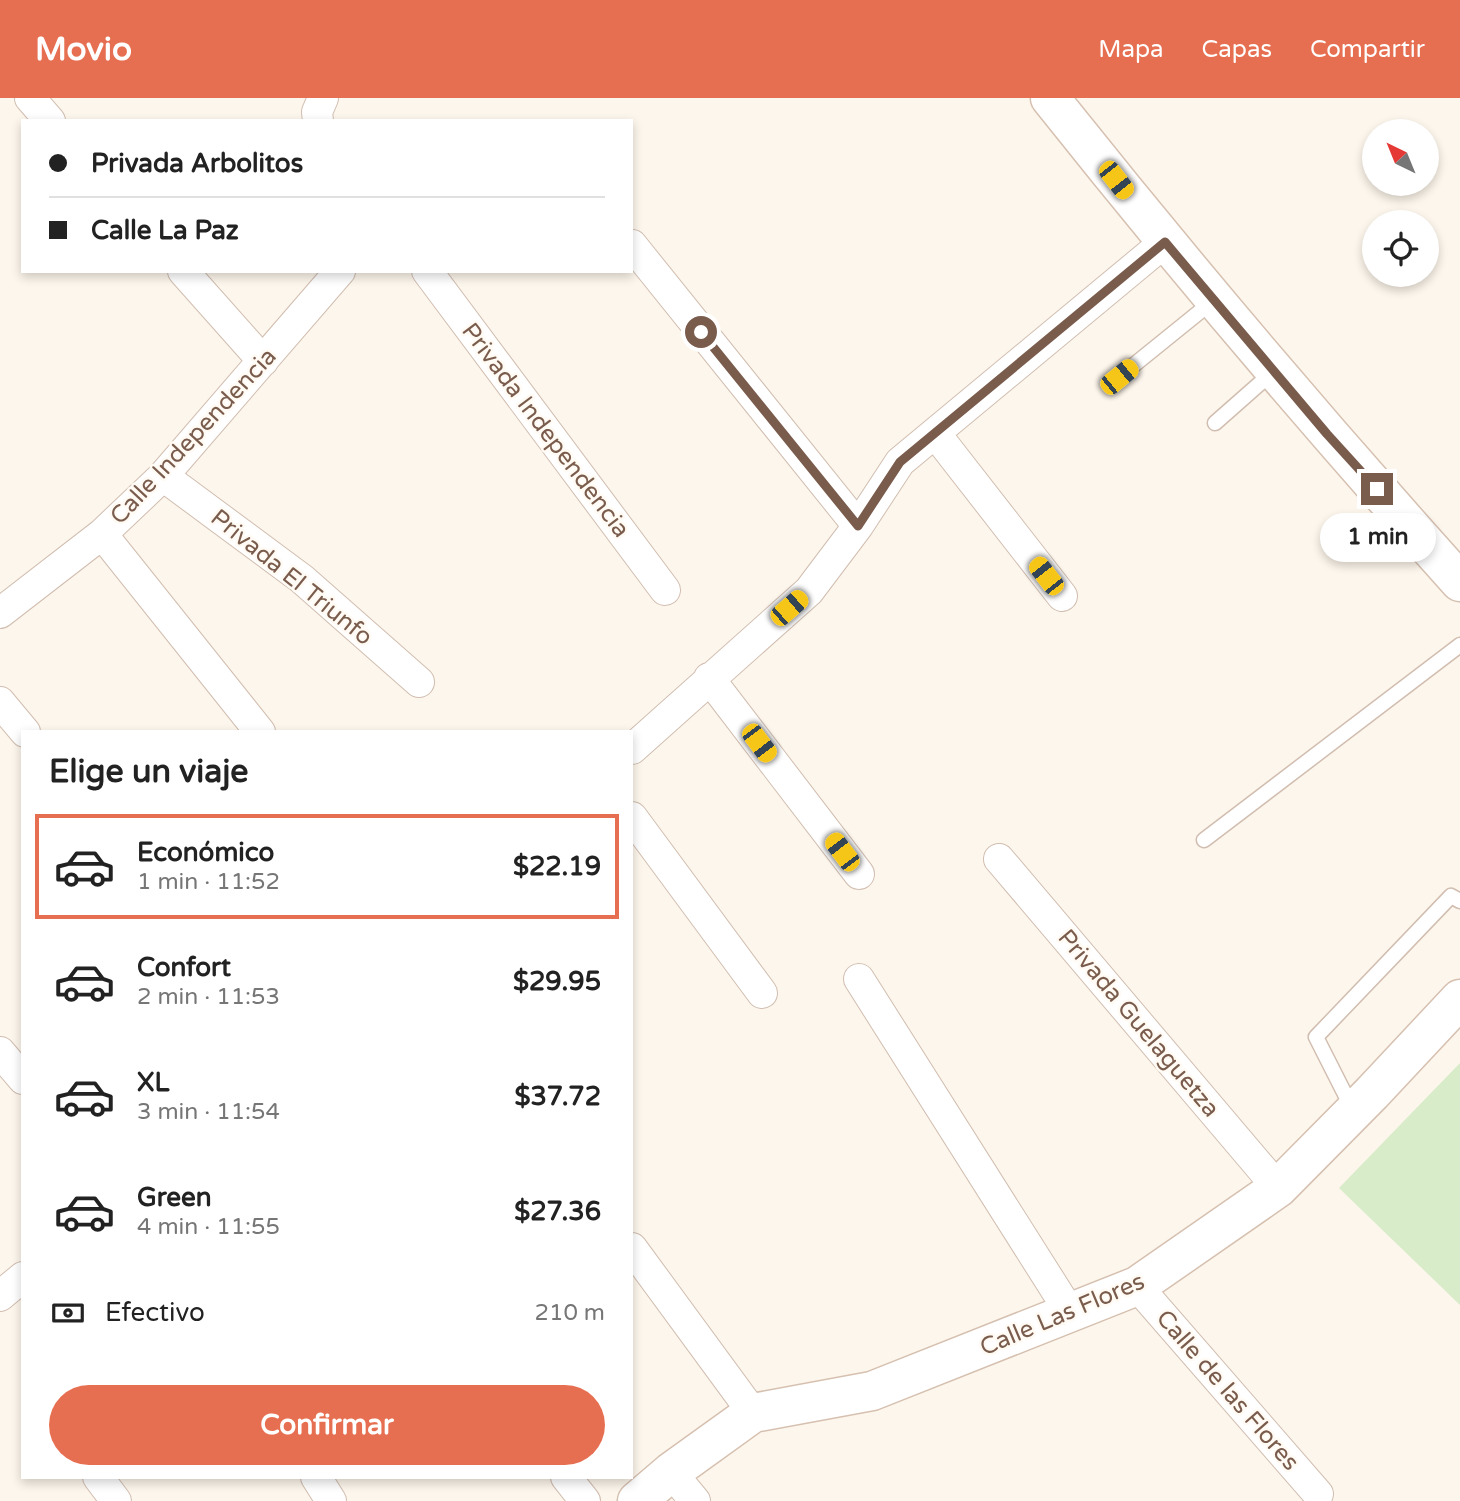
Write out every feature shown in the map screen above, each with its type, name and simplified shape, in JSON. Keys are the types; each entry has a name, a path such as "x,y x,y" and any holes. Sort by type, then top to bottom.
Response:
{"main road":[{"path":"1050,98 1165,242 1327,434 1460,582"},
{"name":"Calle Las Flores","path":"637,1501 671,1472 753,1413 872,1391 1137,1286 1278,1188 1460,999"}],"street":[{"path":"30,98 48,119"},
{"path":"318,119 317,112 323,98"},
{"path":"633,748 809,591 858,526 900,462 1165,242"},
{"path":"633,246 858,526"},
{"path":"185,273 262,361"},
{"name":"Calle Independencia","path":"0,613 102,534 163,476 338,273"},
{"name":"Privada Independencia","path":"428,273 665,590"},
{"path":"935,433 1062,596"},
{"name":"Privada El Triunfo","path":"163,476 302,579 419,682"},
{"path":"102,534 258,730"},
{"path":"709,678 859,874"},
{"path":"0,702 22,730"},
{"path":"633,818 762,993"},
{"name":"Privada Guelaguetza","path":"999,859 1278,1188"},
{"path":"859,979 1071,1314"},
{"path":"0,1052 21,1077"},
{"path":"633,1249 753,1413"},
{"path":"0,1296 21,1279"},
{"name":"Calle de las Flores","path":"1137,1286 1318,1494"},
{"path":"671,1472 695,1501"},
{"path":"100,1479 116,1501"},
{"path":"317,1479 331,1501"},
{"path":"568,1479 585,1501"}],"lane":[{"path":"1119,377 1214,300"},
{"path":"1215,423 1274,371"},
{"path":"1204,840 1460,645"},
{"path":"1354,1111 1316,1037 1451,896 1460,901"}],"green space":[{"path":"1460,1063 1460,1305 1339,1188"}],"route":[{"path":"701,332 858,526 900,462 1165,242 1327,434 1377,489"}]}
